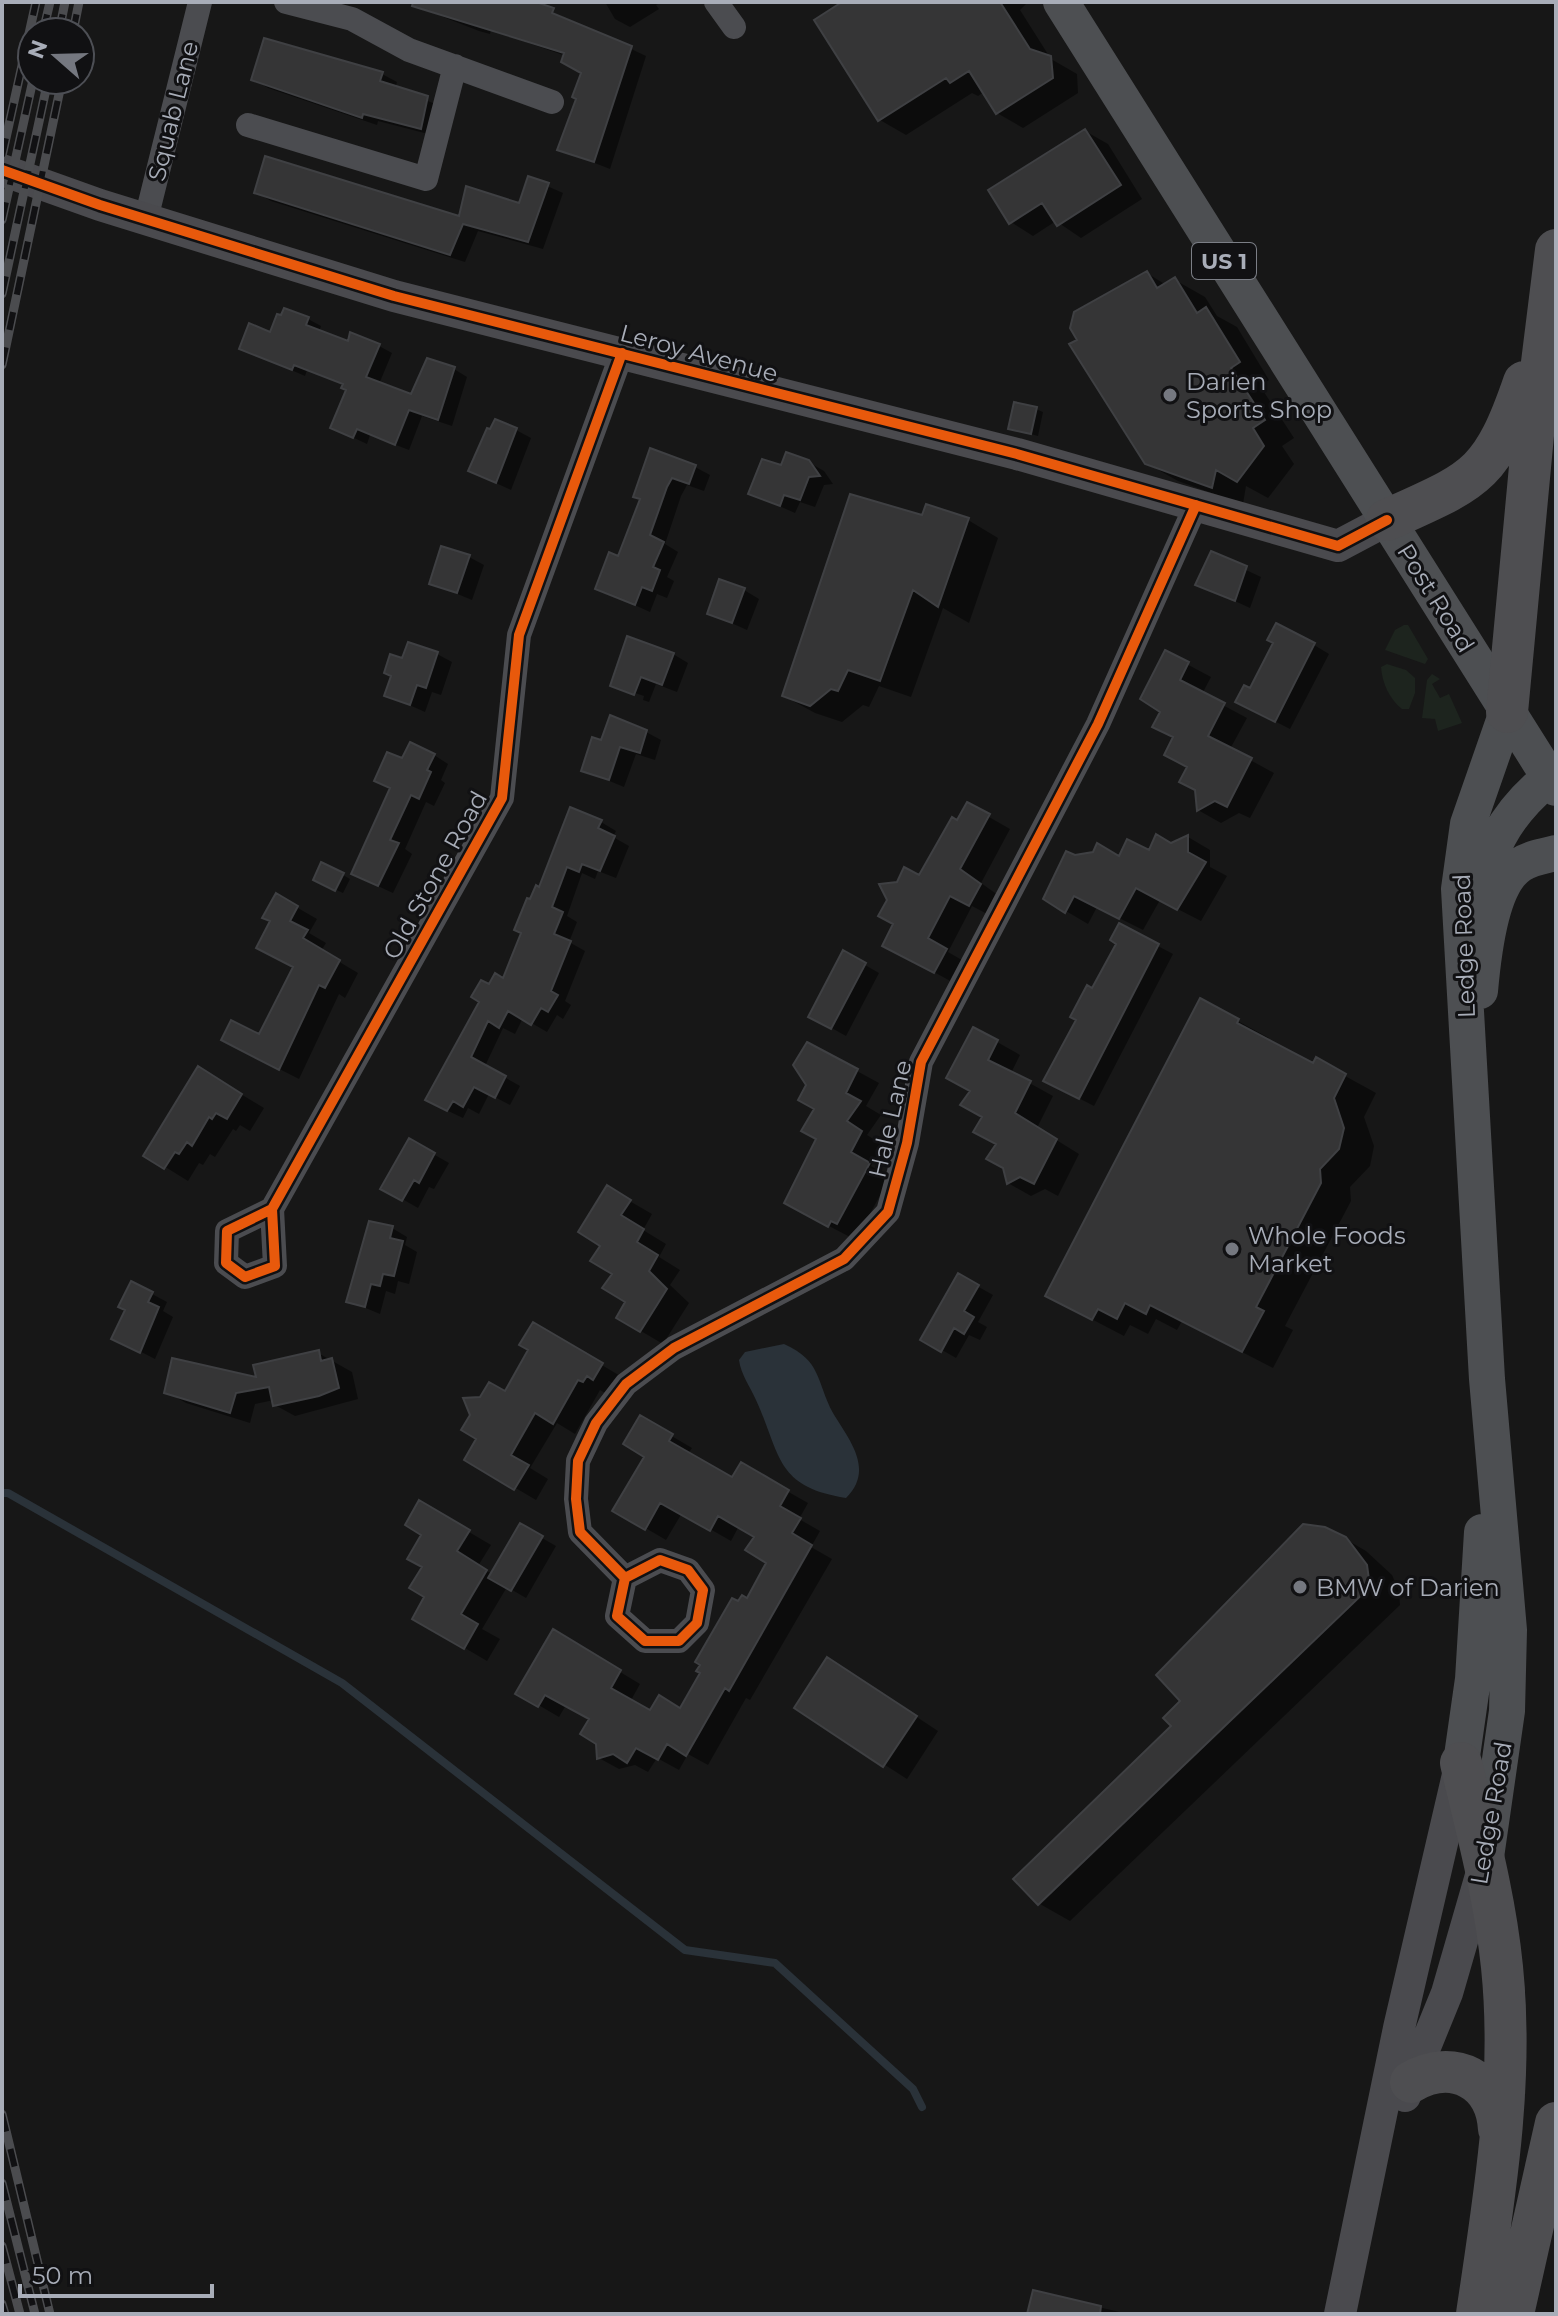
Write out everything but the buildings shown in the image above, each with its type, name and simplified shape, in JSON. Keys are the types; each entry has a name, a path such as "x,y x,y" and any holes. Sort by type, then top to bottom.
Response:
{"highway":[{"path":"1387,520 1453,491 1474,477 1491,458 1504,435 1528,370 1556,247"},
{"path":"1507,712 1532,438 1556,247"},
{"path":"1461,1763 1498,1934 1505,2010 1505,2090 1477,2314"},
{"path":"1411,2082 1423,2075 1449,2070 1472,2077 1496,2106 1499,2150"},
{"path":"1513,2314 1556,2123"}],"main road":[{"name":"Post Road","path":"1061,2 1552,783"},
{"name":"Ledge Road","path":"1485,1863 1501,1773 1509,1670 1487,1379 1459,916 1460,867 1474,803 1507,712"},
{"name":"Ledge Road","path":"1470,1092 1484,949 1482,891 1494,843 1512,812 1552,783"},
{"name":"Ledge Road","path":"1484,949 1503,885 1511,872 1522,863 1556,853"},
{"name":"Ledge Road","path":"1461,1763 1473,1679 1487,1379"}],"street":[{"name":"Squab Lane","path":"146,219 200,2"},
{"path":"286,2 352,19 409,50 552,102"},
{"path":"716,2 734,27"},
{"path":"248,125 426,179 455,66"},
{"name":"Leroy Avenue","path":"2,170 146,219 394,296 1017,454 1338,546 1387,520"},
{"name":"Old Stone Road","path":"272,1209 502,798 519,635 622,353"},
{"name":"Hale Lane","path":"625,1578 580,1532 576,1499 578,1461 596,1423 626,1384 674,1348 844,1259 888,1212 907,1143 921,1062 1098,724 1196,505"},
{"name":"Ledge Road","path":"1340,2314 1461,1763"},
{"name":"Ledge Road","path":"1358,2227 1447,1993 1485,1863"}],"shaded area":[{"path":"1408,625 1428,659 1425,664 1385,650 1395,630"},
{"path":"1387,664 1406,670 1415,678 1415,693 1409,709 1402,709 1387,690 1381,667"},
{"path":"1432,674 1440,679 1432,684 1440,698 1449,694 1462,723 1438,731 1435,719 1422,718 1427,680"},
{"path":"784,1344 812,1365 833,1413 852,1444 859,1465 858,1476 846,1498 823,1493 793,1477 777,1452 742,1371 739,1360 745,1352"}],"waterway":[{"path":"2,1493 8,1493 342,1683 685,1950 775,1963 913,2089 922,2107"}],"railway":[{"path":"2,156 36,2"},
{"path":"47,16 50,2"},
{"path":"62,16 65,2"},
{"path":"76,16 79,2"},
{"path":"2,220 29,96"},
{"path":"2,294 45,96"},
{"path":"2,365 59,96"},
{"path":"2,2114 50,2314"},
{"path":"2,2183 35,2314"},
{"path":"2,2246 20,2314"},
{"path":"2,2304 5,2314"}],"cycle path":[{"path":"2,170 100,205 394,296 1017,454 1338,546 1387,520"},
{"path":"272,1209 227,1231 226,1263 245,1277 275,1266 272,1209 502,798 519,635 622,353"},
{"path":"625,1578 617,1616 645,1641 679,1641 697,1623 703,1590 688,1570 660,1560 625,1578 580,1532 576,1499 578,1461 596,1423 626,1384 674,1348 844,1259 888,1212 907,1143 921,1062 1098,724 1196,505"}],"place":[{"name":"Darien Sports Shop","path":"1170,395"},
{"name":"Whole Foods Market","path":"1232,1249"},
{"name":"BMW of Darien","path":"1300,1587"}]}
